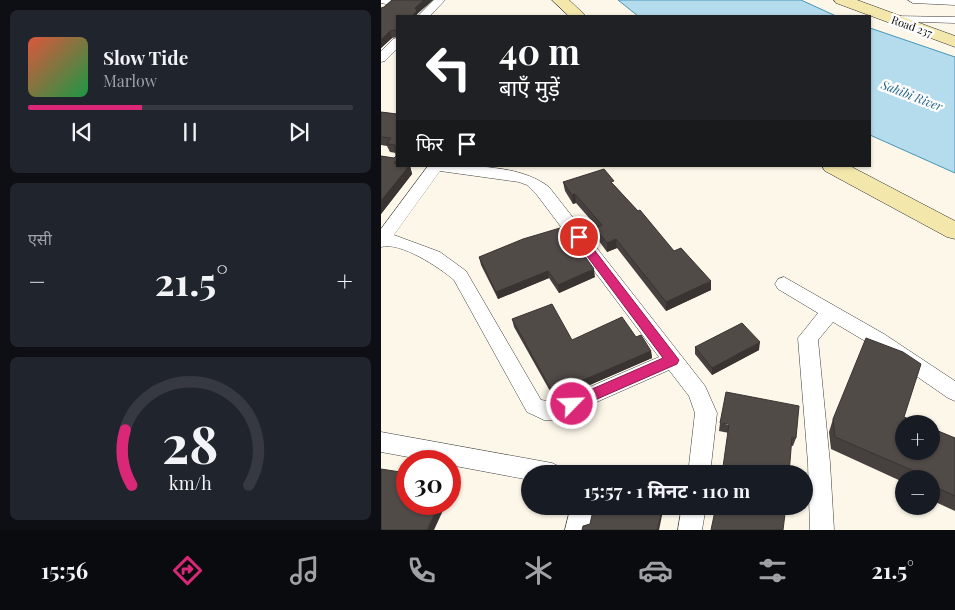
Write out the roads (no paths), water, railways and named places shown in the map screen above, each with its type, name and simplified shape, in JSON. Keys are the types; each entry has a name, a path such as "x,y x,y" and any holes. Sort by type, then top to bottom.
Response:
{"street":[{"path":"425,15 440,0"},
{"path":"560,0 576,15"},
{"name":"Road 237","path":"842,0 952,40"},
{"path":"913,0 955,2"},
{"path":"381,10 388,1"},
{"path":"893,19 955,20"},
{"path":"381,58 396,43"},
{"path":"437,167 382,239 432,255 447,263 460,276 535,406 544,411 556,411 672,360"},
{"path":"445,167 522,178 532,182 543,191 672,360 699,392 706,413 700,465"},
{"path":"835,167 955,231"},
{"path":"784,284 877,339 955,392"},
{"path":"822,530 819,463 808,338 830,312"},
{"path":"381,442 521,468"},
{"path":"577,530 581,515"},
{"path":"691,530 693,515"}],"water":[{"path":"618,0 801,0 834,15 637,15"},
{"name":"Sahibi River","path":"871,28 955,57 955,173 871,135"}]}
